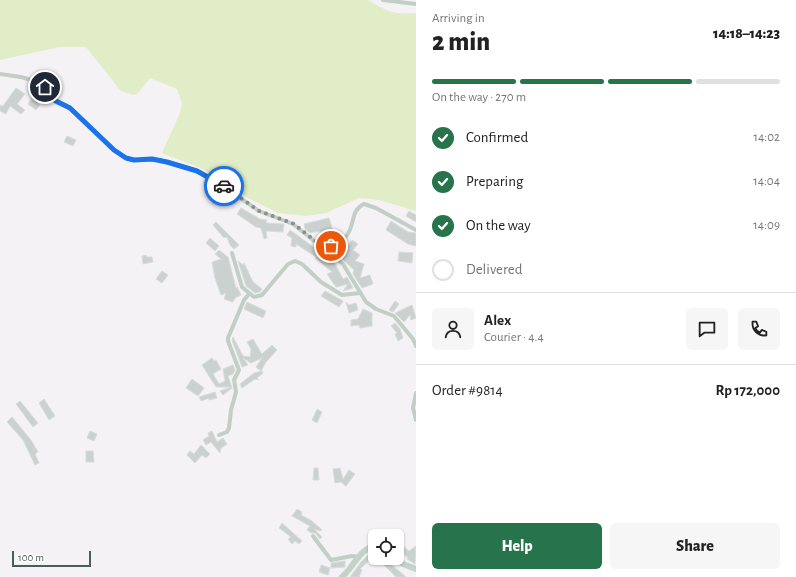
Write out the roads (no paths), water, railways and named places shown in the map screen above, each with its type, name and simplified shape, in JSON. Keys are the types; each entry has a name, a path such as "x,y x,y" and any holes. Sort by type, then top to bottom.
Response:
{"street":[{"path":"384,0 416,4"},
{"path":"0,74 25,78 38,82 48,90 54,100 70,108 114,150 126,158 134,160 160,160 197,171 221,185 259,211 294,224 346,268 360,293 370,306 394,316 416,346"},
{"path":"324,248 336,245 344,240 348,235 357,209 364,204 376,208 416,230"},
{"path":"232,253 242,288 254,297 262,295 288,264 295,261 302,264 321,282 342,295 360,293"},
{"path":"219,435 227,432 229,428 231,410 236,392 234,380 239,370 228,338 244,300 249,294"},
{"path":"416,393 413,408 416,420"},
{"path":"313,536 331,560 352,556 359,557"},
{"path":"342,577 368,548"},
{"path":"404,564 416,569"}]}
